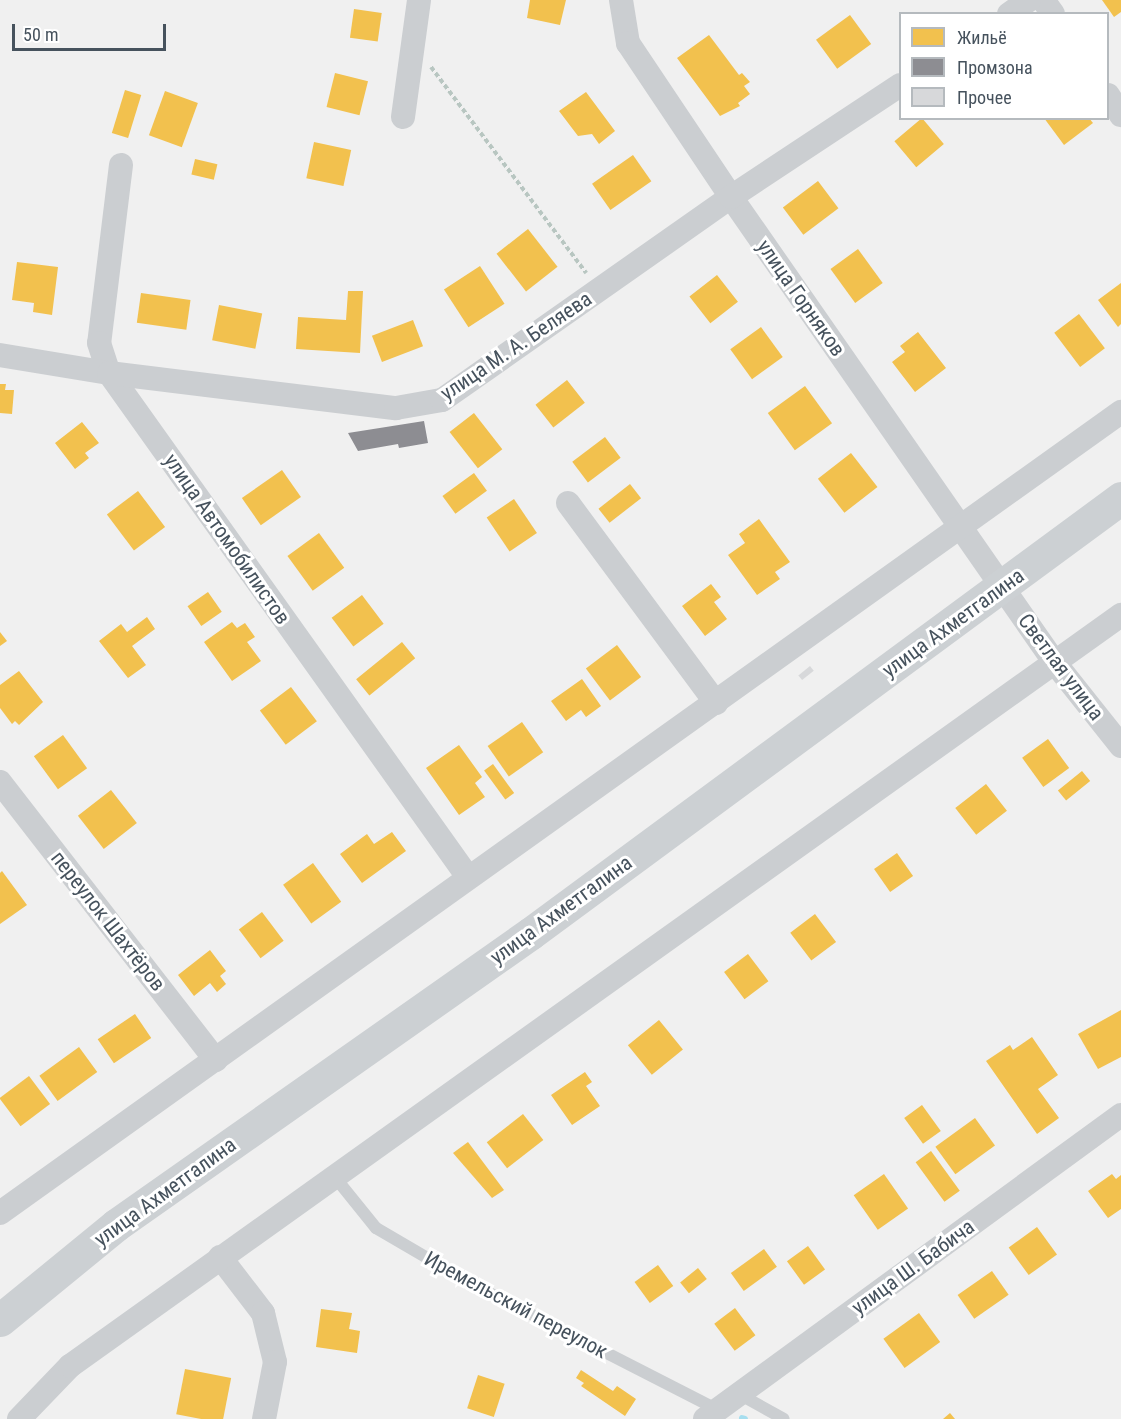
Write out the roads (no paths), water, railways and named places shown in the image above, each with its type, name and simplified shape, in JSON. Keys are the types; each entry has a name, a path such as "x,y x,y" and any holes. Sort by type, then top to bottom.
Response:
{"main road":[{"name":"улица Ахметгалина","path":"0,1320 116,1225 531,933 1121,498"}],"street":[{"path":"404,117 419,0"},
{"name":"улица Горняков","path":"621,0 628,43 731,197 1003,587"},
{"path":"1012,12 1029,0"},
{"name":"улица М. А. Беляева","path":"0,355 109,373 396,408 442,400 731,197 899,86"},
{"path":"1109,98 1121,115"},
{"name":"улица Автомобилистов","path":"121,165 99,343 109,373 468,877"},
{"path":"0,1213 1121,412"},
{"path":"568,503 716,703"},
{"name":"Светлая улица","path":"1003,587 1055,663 1121,746"},
{"path":"19,1419 70,1366 1121,615"},
{"name":"переулок Шахтёров","path":"0,782 216,1060"},
{"name":"улица Ш. Бабича","path":"711,1414 1121,1116"},
{"path":"220,1257 263,1313 275,1362 264,1419"}],"lane":[{"name":"Иремельский переулок","path":"334,1176 376,1228 470,1283 711,1414"},
{"path":"739,1394 784,1419"}]}
